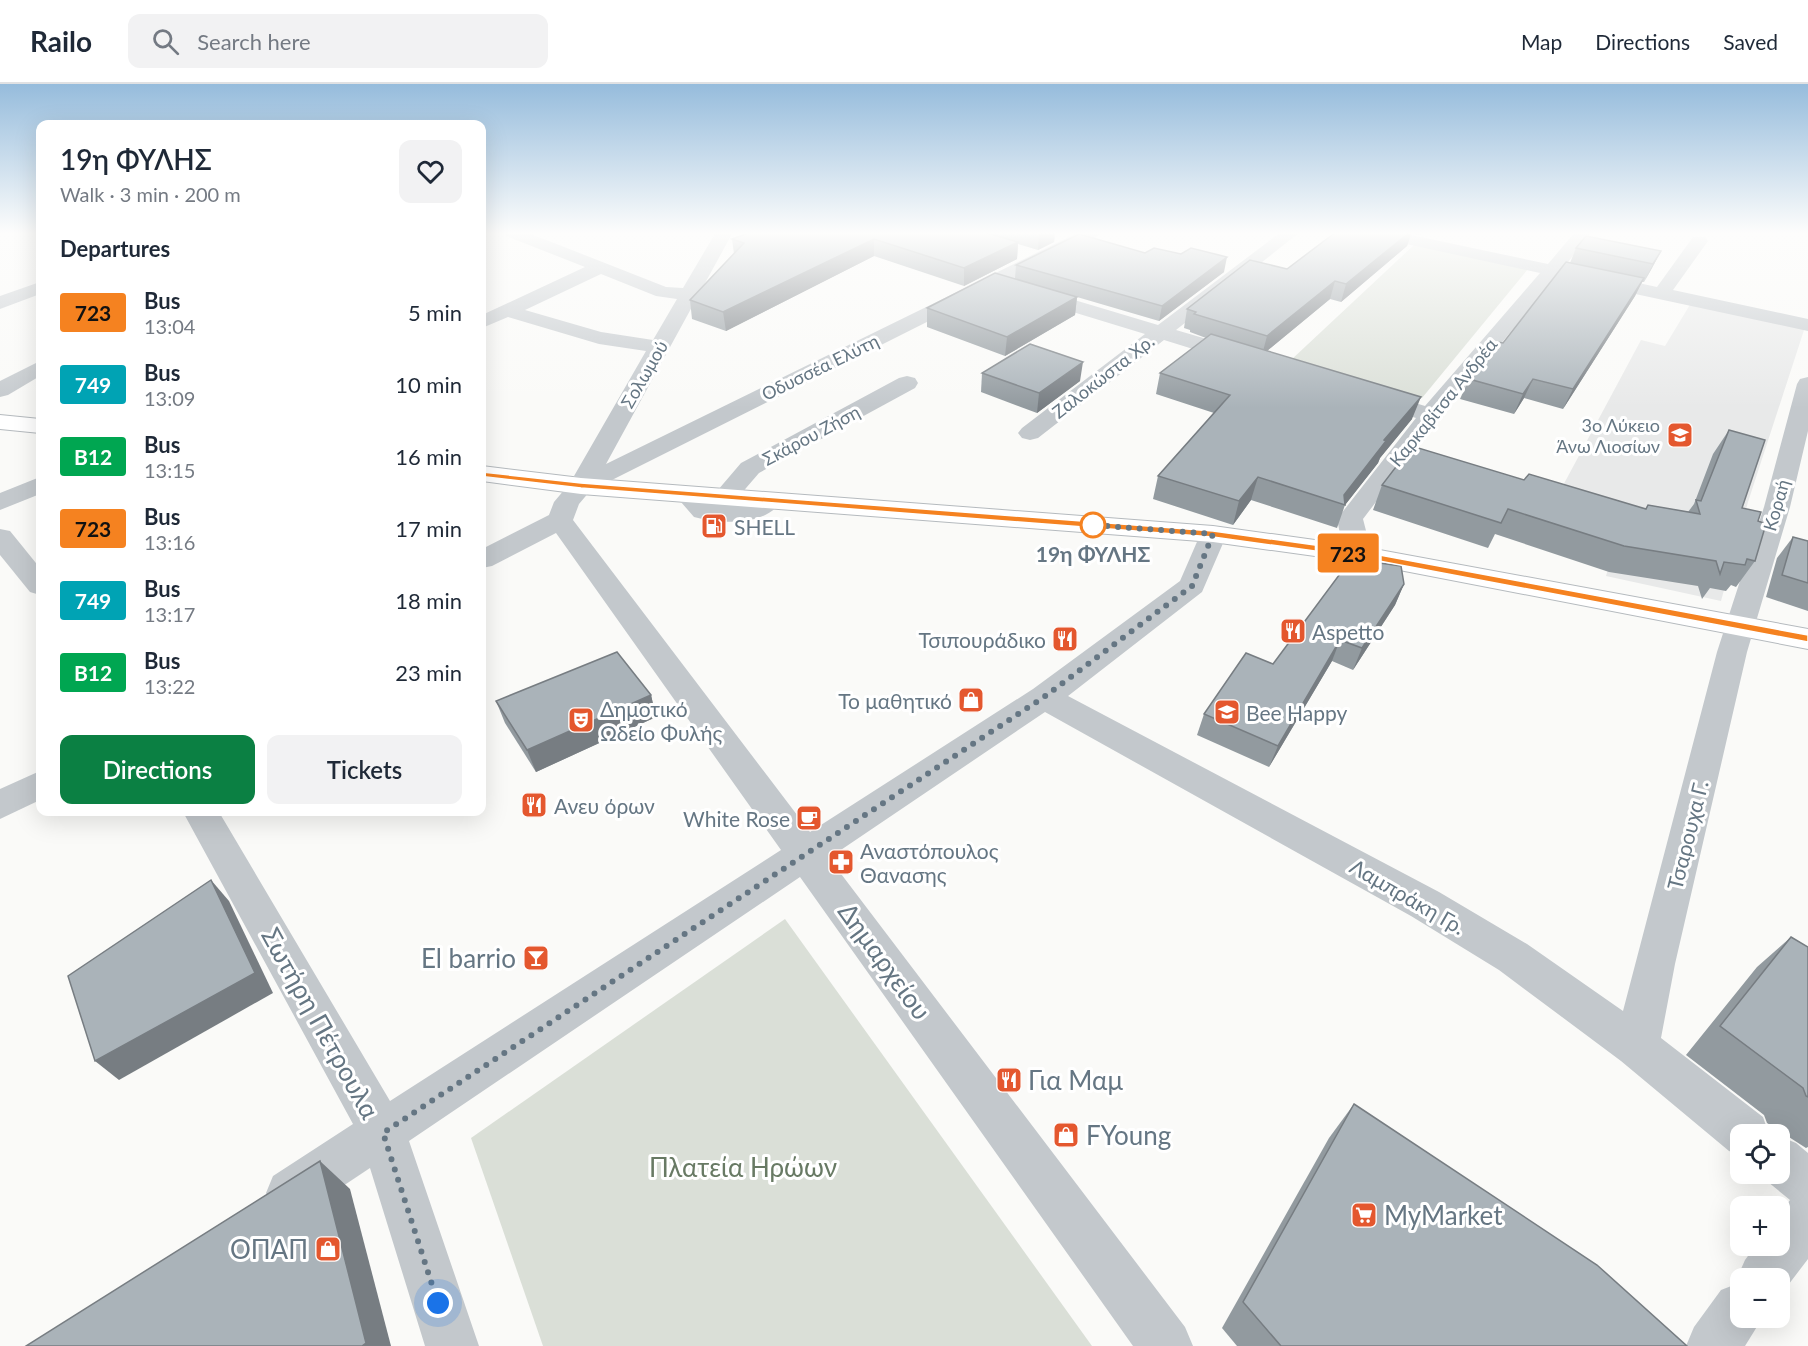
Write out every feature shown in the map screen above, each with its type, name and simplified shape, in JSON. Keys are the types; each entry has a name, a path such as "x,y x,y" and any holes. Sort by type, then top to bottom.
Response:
{"main road":[{"path":"0,422 36,426"},
{"path":"486,474 581,486 1213,534 1358,554 1740,624 1808,639"}],"street":[{"path":"0,303 32,291"},
{"path":"486,320 547,291"},
{"path":"660,291 689,294"},
{"name":"Σολωμού","path":"560,520 567,502 581,486 691,291"},
{"name":"Οδυσσέα Ελύτη","path":"581,486 972,291"},
{"path":"1025,291 1261,363"},
{"name":"Ζαλοκώστα Χρ.","path":"1030,433 1213,291"},
{"name":"Καρκαβίτσα Ανδρέα","path":"1358,554 1350,519 1430,415 1534,291"},
{"path":"1652,291 1808,325"},
{"path":"505,310 599,338 659,347"},
{"path":"0,390 36,369"},
{"name":"Σκάρου Ζήση","path":"725,497 750,468 907,384"},
{"name":"Κοραή","path":"1740,624 1777,507 1808,384"},
{"path":"1351,390 1430,415"},
{"path":"0,501 36,487"},
{"path":"687,494 702,511 752,513 770,500"},
{"path":"486,558 560,520"},
{"name":"Δημαρχείου","path":"560,520 1166,1346"},
{"path":"263,1210 808,855 1044,697 1192,586 1213,534"},
{"path":"0,537 36,581"},
{"name":"Τσαρουχα Γ.","path":"1637,1046 1654,964 1740,624"},
{"name":"Λαμπράκη Γρ.","path":"1044,697 1425,904 1513,957 1637,1046 1734,1124"},
{"path":"0,805 36,786"},
{"name":"Σωτήρη Πέτρουλα","path":"203,816 383,1133 452,1346"},
{"path":"1790,1169 1808,1183"},
{"path":"1770,1268 1808,1217"},
{"path":"1713,1346 1730,1323"}],"shaded area":[{"name":"3ο Λύκειο Άνω Λιοσίων","path":"1691,303 1805,327 1748,502 1721,601 1606,576 1620,527 1552,506 1641,340 1665,346"}],"green space":[{"path":"1365,291 1510,291 1422,398 1291,360"},
{"name":"Πλατεία Ηρώων","path":"785,919 1092,1346 543,1346 471,1138"}],"building":[{"path":"699,291 767,291 723,312 690,300"},
{"path":"960,291 1056,291 1077,297 1007,337 927,308"},
{"path":"1108,291 1182,291 1162,306"},
{"path":"1210,291 1323,291 1267,336 1194,314 1196,312 1187,309"},
{"path":"1544,291 1636,291 1573,389 1533,379 1523,394 1469,379 1498,342 1503,343"},
{"path":"1211,334 1421,397 1384,440 1386,441 1344,495 1345,505 1258,477 1239,501 1158,476 1230,395 1160,373"},
{"path":"1030,344 1083,362 1039,393 982,373"},
{"path":"1729,430 1765,440 1742,508 1761,512 1758,521 1766,524 1755,561 1747,559 1745,565 1724,562 1720,574 1716,561 1624,546 1508,509 1501,523 1382,485 1412,446 1524,480 1529,474 1646,509 1648,505 1700,514 1696,500 1701,501"},
{"path":"1793,537 1808,541 1808,583 1782,575"},
{"path":"1351,559 1401,566 1404,584 1362,648 1340,640 1278,746 1204,714 1246,653 1273,664"},
{"path":"617,652 651,695 527,750 496,701"},
{"path":"211,880 255,973 95,1061 68,976"},
{"path":"1791,937 1808,947 1808,1097 1803,1088 1720,1026"},
{"name":"MyMarket","path":"1354,1104 1597,1265 1687,1346 1281,1346 1243,1302"},
{"path":"320,1161 366,1343 362,1346 26,1346"}],"bus line":[{"name":"723","path":"486,474 581,486 1213,534 1358,554 1740,624 1808,639"}],"place":[{"name":"3ο Λύκειο Άνω Λιοσίων","path":"1680,435"},
{"name":"19η ΦΥΛΗΣ","path":"1093,525"},
{"name":"SHELL","path":"714,526"},
{"name":"Aspetto","path":"1293,631"},
{"name":"Τσιπουράδικο","path":"1065,639"},
{"name":"Το μαθητικό","path":"971,700"},
{"name":"Bee Happy","path":"1227,712"},
{"name":"Δημοτικό Ωδείο Φυλής","path":"581,720"},
{"name":"Ανευ όρων","path":"534,805"},
{"name":"White Rose","path":"809,818"},
{"name":"Αναστόπουλος Θανασης","path":"841,862"},
{"name":"El barrio","path":"536,958"},
{"name":"Για Μαμ","path":"1009,1080"},
{"name":"FYoung","path":"1066,1135"},
{"name":"MyMarket","path":"1364,1215"},
{"name":"ΟΠΑΠ","path":"328,1249"}],"route":[{"path":"438,1303 383,1133 808,855 1044,697 1192,586 1213,534 1093,525"}]}
